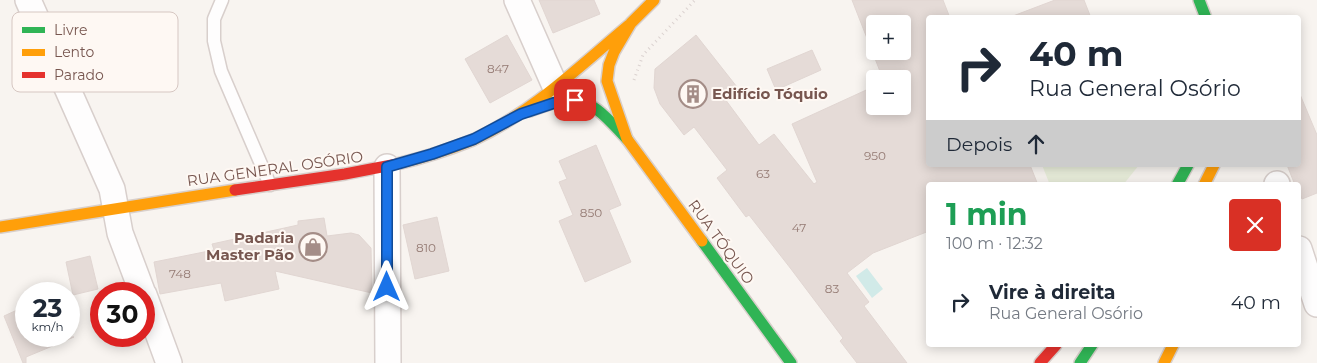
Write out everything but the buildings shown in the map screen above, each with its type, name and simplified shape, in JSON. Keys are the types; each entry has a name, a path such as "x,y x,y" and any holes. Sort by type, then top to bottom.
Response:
{"main road":[{"name":"RUA GENERAL OSÓRIO","path":"0,227 387,167 432,154 474,139 521,114 631,23 654,0"},
{"path":"1199,0 1205,15"},
{"name":"RUA TÓQUIO","path":"627,139 607,81 609,65 614,52 631,23"},
{"name":"RUA TÓQUIO","path":"521,114 554,103 575,100 591,107 602,115 627,139 791,363"},
{"path":"1179,182 1187,167"},
{"path":"1206,182 1213,167"},
{"path":"1040,363 1054,347"},
{"path":"1080,363 1091,347"},
{"path":"1164,363 1173,347"}],"street":[{"path":"28,0 33,12"},
{"path":"517,0 555,86"},
{"path":"69,92 112,189 120,233 139,282"},
{"path":"387,167 388,363"},
{"path":"1301,258 1310,301"},
{"path":"155,324 169,363"}],"lane":[{"path":"222,0 214,19 214,41 221,71 270,185"}],"path":[{"path":"634,80 643,55 695,0"}],"green space":[{"path":"1043,167 1137,167 1125,182 1049,182"}],"water":[{"path":"867,268 883,289 872,298 856,276"}],"traffic: fast":[{"path":"1199,0 1205,15"},
{"path":"530,111 561,101 579,101 595,108 627,139"},
{"path":"1179,182 1187,167"},
{"path":"702,241 791,363"},
{"path":"1080,363 1091,347"}],"traffic: slow":[{"path":"654,0 631,23 614,52 609,65 607,81 627,139 702,241"},
{"path":"397,164 454,147 495,129 555,88 629,25"},
{"path":"1206,182 1213,167"},
{"path":"0,227 235,190"},
{"path":"1164,363 1172,347"}],"traffic: jam":[{"path":"235,190 345,174 397,164"},
{"path":"1040,363 1054,347"}],"place":[{"name":"Edifício Tóquio","path":"693,94"},
{"name":"Padaria Master Pão","path":"313,247"}],"route":[{"path":"387,287 387,167 474,139 521,114 554,103 575,100"}]}
